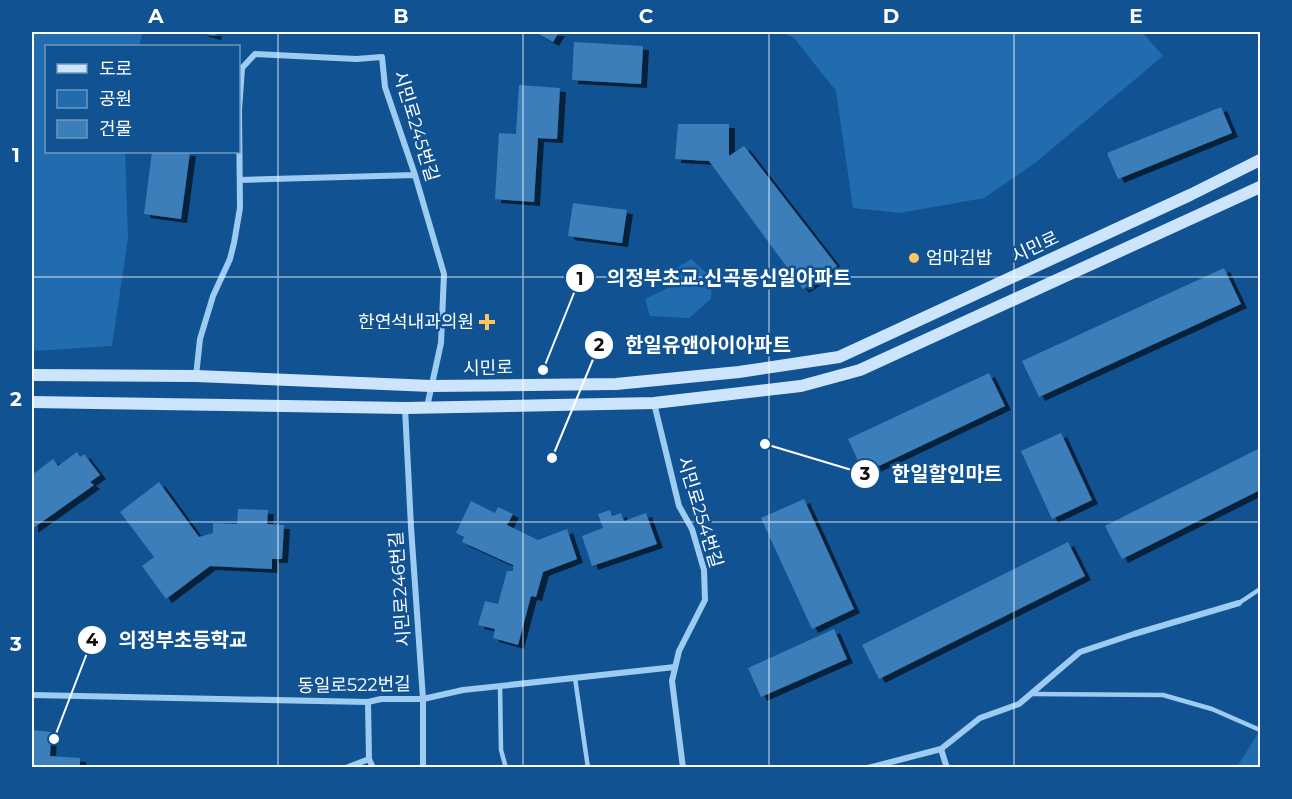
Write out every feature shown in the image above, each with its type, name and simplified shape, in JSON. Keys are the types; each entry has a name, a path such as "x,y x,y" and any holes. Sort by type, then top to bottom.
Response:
{"street":[{"name":"시민로245번길","path":"240,96 242,68 255,54 356,59 382,57 385,87 415,175 444,274 441,343 427,407"},
{"name":"시민로245번길","path":"196,376 200,339 213,296 230,259 234,243 240,208 240,153"},
{"name":"시민로","path":"32,375 196,376 431,386 616,384 739,372 839,357 1260,160"},
{"path":"240,180 415,175"},
{"name":"시민로","path":"32,402 405,408 654,403 801,386 860,370 1260,187"},
{"name":"시민로254번길","path":"654,403 679,506 692,529 704,570 705,600 679,651 672,681 683,768"},
{"name":"시민로246번길","path":"405,408 423,699 423,768"},
{"path":"868,768 940,749 980,718 1018,705 1080,652 1239,603"},
{"name":"동일로522번길","path":"32,695 368,702 381,699 423,699 446,693 500,686 675,667"},
{"path":"368,702 369,759 373,768"},
{"path":"940,749 947,768"},
{"path":"346,768 369,759"}],"lane":[{"path":"1239,603 1260,589"},
{"path":"575,678 588,768"},
{"path":"500,686 501,750 506,768"},
{"path":"1032,694 1163,695 1212,709 1260,730"}],"green space":[{"path":"32,32 143,32 139,45 45,45 45,153 125,153 128,238 112,346 32,351"},
{"path":"782,32 1142,32 1163,56 1035,163 984,198 900,213 853,208 836,91 794,38"},
{"path":"691,259 712,278 711,299 689,318 650,316 645,299 678,283 671,272"},
{"path":"1260,730 1260,767 1237,767"}],"building":[{"path":"200,32 216,32 215,36"},
{"path":"535,32 559,32 553,42"},
{"path":"574,42 643,46 641,84 572,80"},
{"path":"519,85 560,88 557,139 538,138 534,202 495,199 499,133 516,134"},
{"path":"1221,107 1232,133 1118,179 1107,153"},
{"path":"678,124 729,124 729,156 744,146 837,266 803,289 709,161 675,159"},
{"path":"152,153 190,153 181,219 144,214"},
{"path":"573,203 627,210 622,243 568,236"},
{"path":"1224,268 1241,304 1039,397 1022,361"},
{"path":"989,373 1005,406 864,473 848,439"},
{"path":"1061,433 1092,500 1052,519 1021,451"},
{"path":"1260,448 1260,490 1122,559 1105,526"},
{"path":"77,452 80,457 84,454 100,475 90,482 94,485 32,529 32,475 53,459 58,466"},
{"path":"159,482 199,537 213,533 213,523 237,524 238,509 268,510 267,524 284,525 282,559 272,559 272,569 210,566 166,599 142,566 154,557 120,512"},
{"path":"804,499 854,609 812,629 761,518"},
{"path":"471,501 495,513 498,507 513,514 507,525 538,540 567,529 577,559 543,572 536,597 531,596 518,645 493,638 495,629 478,625 485,601 498,604 507,571 513,571 513,565 462,542 464,537 456,533"},
{"path":"610,510 612,516 621,513 624,521 646,513 657,544 592,566 582,536 603,528 598,514"},
{"path":"1068,542 1085,576 879,679 862,645"},
{"path":"834,629 847,659 761,697 748,668"},
{"path":"32,730 51,732 50,756 80,758 80,768 32,768"}],"place":[{"name":"엄마김밥","path":"914,258"},
{"name":"한연석내과의원","path":"487,322"},
{"name":"의정부초교.신곡동신일아파트","path":"543,370"},
{"name":"한일할인마트","path":"765,444"},
{"name":"한일유앤아이아파트","path":"552,458"},
{"name":"의정부초등학교","path":"54,739"}]}
